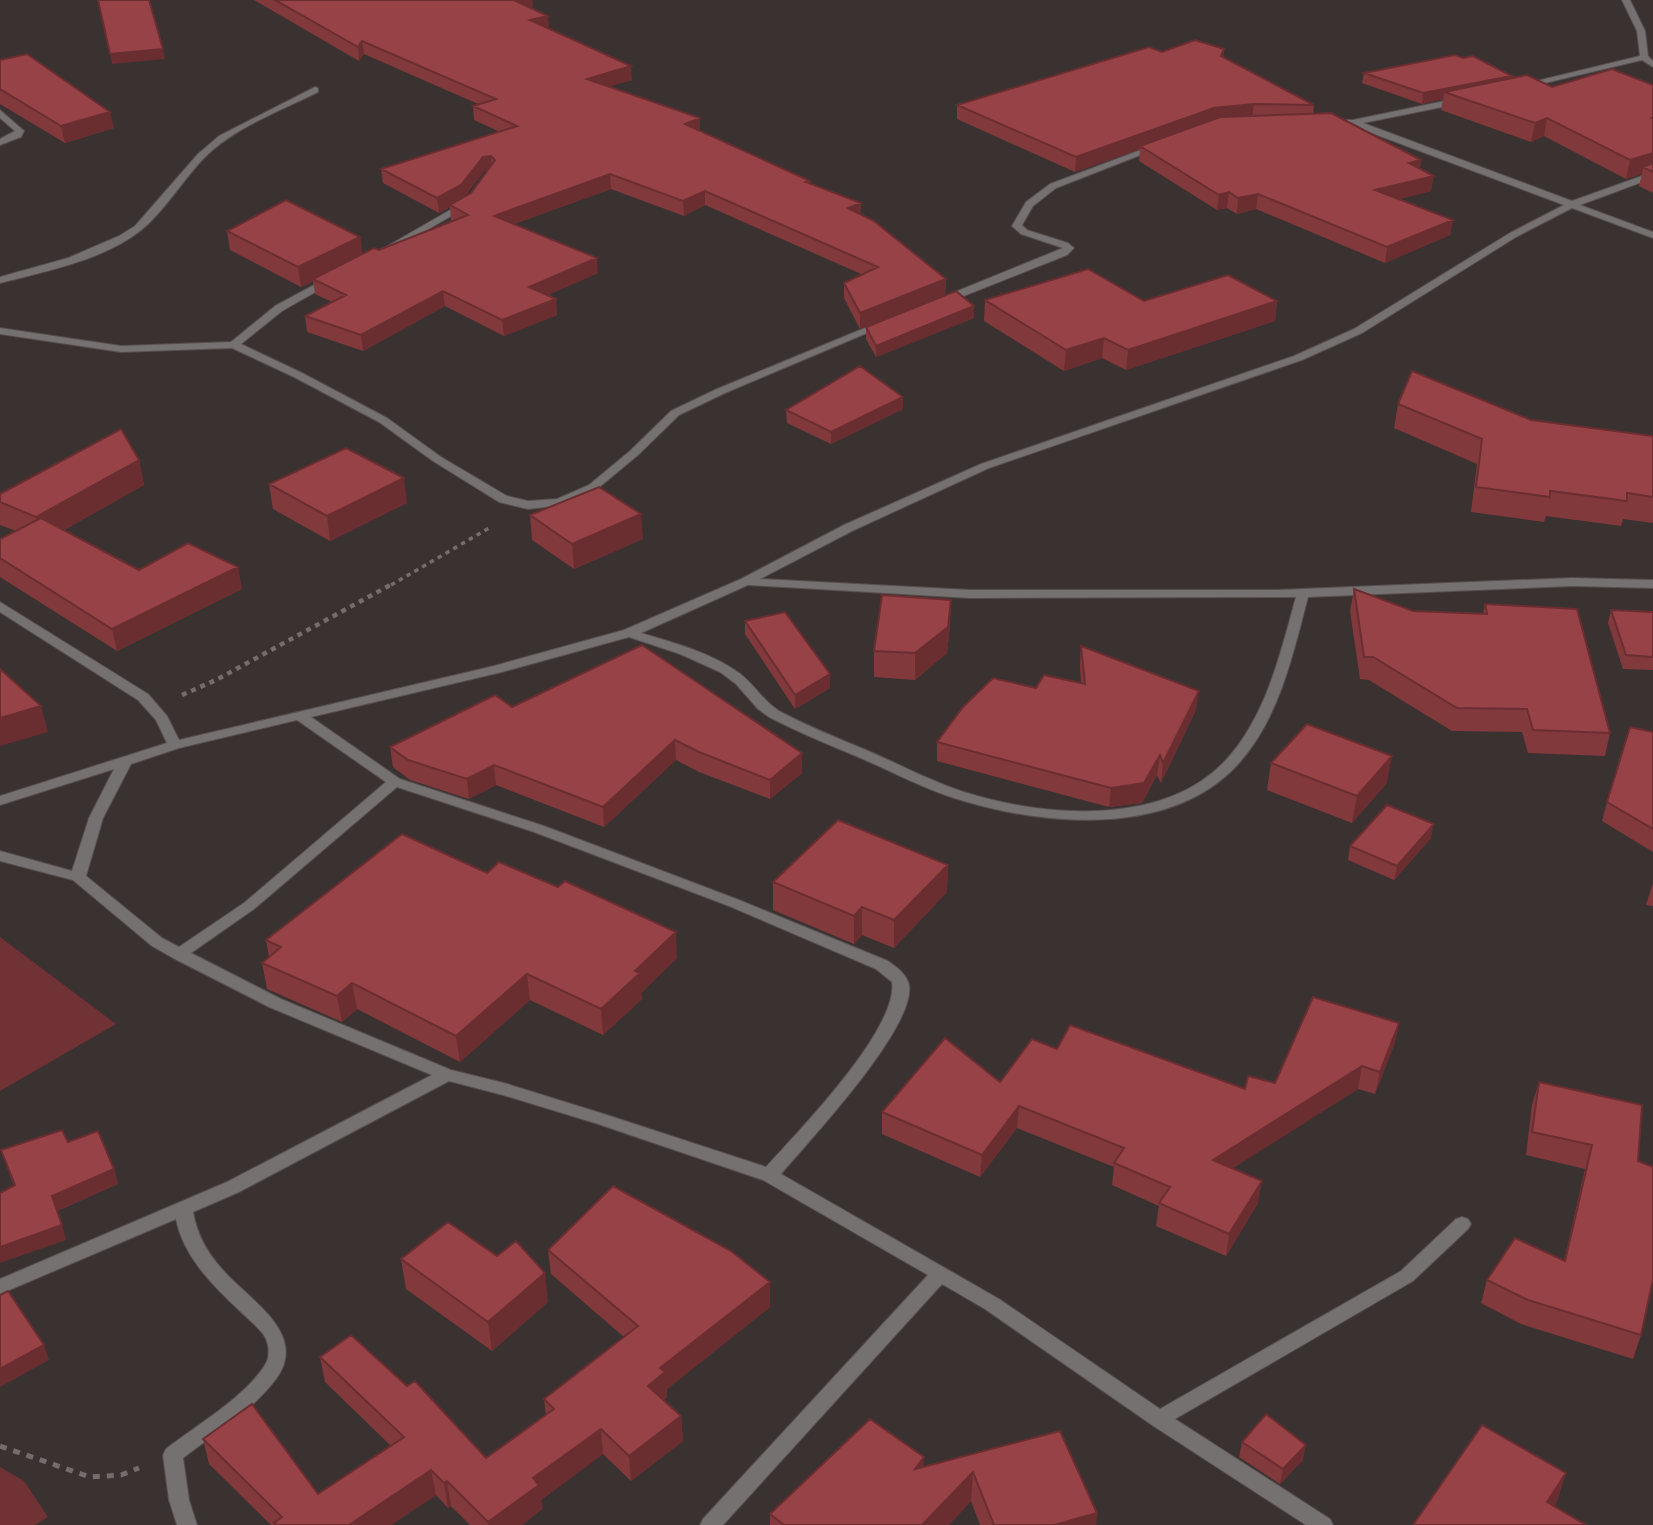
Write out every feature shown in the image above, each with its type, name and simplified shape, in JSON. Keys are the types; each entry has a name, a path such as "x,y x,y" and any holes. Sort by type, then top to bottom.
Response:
{"street":[{"path":"1626,0 1640,31 1644,57 1653,65"},
{"path":"1640,31 1653,30"},
{"path":"1512,90 1644,57"},
{"path":"0,280 83,256 127,237 201,156 222,138 315,90"},
{"path":"1325,123 1353,123 1474,99"},
{"path":"0,113 20,131 18,135 0,142"},
{"path":"1353,123 1653,235"},
{"path":"935,304 1064,253 1069,248 1065,245 1024,232 1017,226 1029,204 1053,186 1166,144"},
{"path":"0,801 175,745 497,669 629,633 746,582 859,523 985,466 1298,358 1357,331 1513,235 1573,204 1653,175"},
{"path":"372,258 467,204 474,194"},
{"path":"234,345 255,323 289,300 336,277"},
{"path":"0,331 121,349 234,345 383,419 437,458 503,499 527,505 559,502 593,486 634,453 675,413 720,391 887,323"},
{"path":"746,582 970,594 1303,593 1572,582 1653,584"},
{"path":"629,633 693,654 728,672 772,713 929,784 982,800 1048,813 1094,816 1132,814 1198,791 1218,776 1244,747 1267,711 1280,677 1303,593"},
{"path":"0,606 143,696 162,719 175,745"},
{"path":"300,716 395,782 539,829 734,902 882,965 894,973 901,982 902,997 866,1064 769,1175"},
{"path":"78,877 85,841 96,814 124,763"},
{"path":"179,954 250,906 395,782"},
{"path":"0,856 78,877 157,942 179,954 275,1003 447,1075 589,1115 769,1175 1044,1338 1159,1419 1323,1525"},
{"path":"0,1287 233,1187 447,1075"},
{"path":"183,1208 185,1228 195,1250 270,1329 277,1344 277,1361 258,1386 173,1455 178,1500 187,1525"},
{"path":"1159,1419 1407,1276 1462,1224"},
{"path":"710,1525 940,1274"}],"path":[{"path":"153,708 216,680 448,554 527,505"},
{"path":"0,1446 90,1477 121,1475 173,1455"}],"shaded area":[{"path":"0,937 116,1024 0,1091"},
{"path":"0,1467 24,1481 48,1517 35,1525 0,1525"}],"building":[{"path":"98,0 149,0 163,49 110,54"},
{"path":"275,0 514,0 548,16 530,20 631,66 587,79 700,118 685,124 810,181 806,182 861,203 848,208 874,221 946,279 860,313 844,283 878,267 705,191 683,201 610,174 494,216 597,258 529,287 556,299 502,320 443,291 361,335 305,316 346,295 313,279 374,248 379,250 468,215 450,205 471,193 495,160 491,156 483,157 461,185 437,198 381,169 517,126 473,106 496,99 362,41 358,47"},
{"path":"1195,40 1224,49 1221,56 1314,105 1254,104 1214,108 1076,157 957,105 1149,47 1162,52"},
{"path":"27,54 110,112 61,126 0,89 0,60"},
{"path":"1455,55 1463,58 1473,56 1512,76 1423,93 1364,73"},
{"path":"1612,69 1653,85 1653,153 1630,160 1547,118 1535,123 1444,92 1527,75 1552,87"},
{"path":"1331,113 1421,160 1409,163 1434,176 1375,190 1453,220 1387,247 1258,194 1238,198 1229,192 1219,195 1140,146 1220,117"},
{"path":"1653,163 1653,172 1643,167"},
{"path":"286,200 360,237 298,267 227,231"},
{"path":"1088,269 1144,301 1228,275 1277,301 1128,350 1104,338 1066,350 985,300"},
{"path":"956,291 974,306 876,346 866,327"},
{"path":"860,366 903,397 831,432 786,410"},
{"path":"1412,371 1531,420 1653,436 1653,497 1627,493 1627,501 1550,491 1550,497 1476,487 1482,439 1398,404"},
{"path":"121,429 139,460 36,517 0,502 0,494"},
{"path":"346,448 404,478 327,516 269,484"},
{"path":"599,487 641,514 572,544 530,515"},
{"path":"41,518 139,570 188,543 238,567 112,629 0,558 0,539"},
{"path":"1354,589 1413,611 1487,614 1485,604 1577,609 1610,733 1533,730 1527,709 1457,708 1373,657 1364,657"},
{"path":"882,595 951,600 948,627 915,653 874,651"},
{"path":"1611,610 1653,612 1653,657 1626,655"},
{"path":"785,612 830,674 795,695 745,621"},
{"path":"642,645 802,753 770,780 675,740 603,807 494,765 467,779 408,760 390,747 495,695 512,707"},
{"path":"1081,646 1199,691 1163,763 1160,755 1144,783 1111,788 937,742 963,707 993,678 1036,688 1044,675 1085,684"},
{"path":"0,669 41,706 0,718"},
{"path":"1307,724 1392,756 1357,796 1271,763"},
{"path":"1630,727 1653,732 1653,829 1607,802"},
{"path":"1387,805 1434,824 1397,866 1350,846"},
{"path":"838,820 948,865 894,920 862,907 854,916 773,882"},
{"path":"402,834 487,873 499,862 558,887 565,881 676,932 635,971 640,973 601,1009 527,974 456,1036 352,983 337,996 262,963 281,947 266,940"},
{"path":"1313,997 1399,1023 1380,1072 1362,1066 1213,1160 1262,1181 1229,1234 1159,1203 1170,1187 1114,1163 1124,1148 1019,1106 982,1155 882,1112 945,1038 1000,1082 1032,1039 1057,1049 1070,1025 1245,1089 1248,1076 1275,1083"},
{"path":"1539,1082 1642,1105 1638,1161 1653,1167 1653,1279 1641,1335 1528,1300 1487,1280 1515,1238 1565,1261 1592,1145 1532,1132"},
{"path":"62,1130 68,1142 98,1131 114,1169 52,1196 62,1225 0,1247 0,1193 15,1185 1,1150"},
{"path":"613,1186 731,1251 770,1282 660,1368 665,1372 648,1386 681,1416 629,1456 601,1429 533,1478 539,1485 488,1522 447,1481 444,1483 431,1470 349,1525 276,1525 274,1523 282,1517 203,1439 252,1404 318,1494 404,1437 320,1357 351,1335 407,1386 415,1381 486,1458 554,1409 544,1399 638,1326 548,1250"},
{"path":"448,1222 497,1256 516,1241 545,1273 488,1322 401,1259"},
{"path":"8,1291 44,1345 0,1369 0,1295"},
{"path":"1266,1414 1306,1445 1283,1469 1242,1442"},
{"path":"870,1419 924,1457 915,1469 1060,1431 1097,1513 1054,1525 994,1525 973,1472 922,1525 784,1525 770,1514"},
{"path":"1482,1425 1566,1473 1547,1502 1586,1525 1413,1525"}]}
